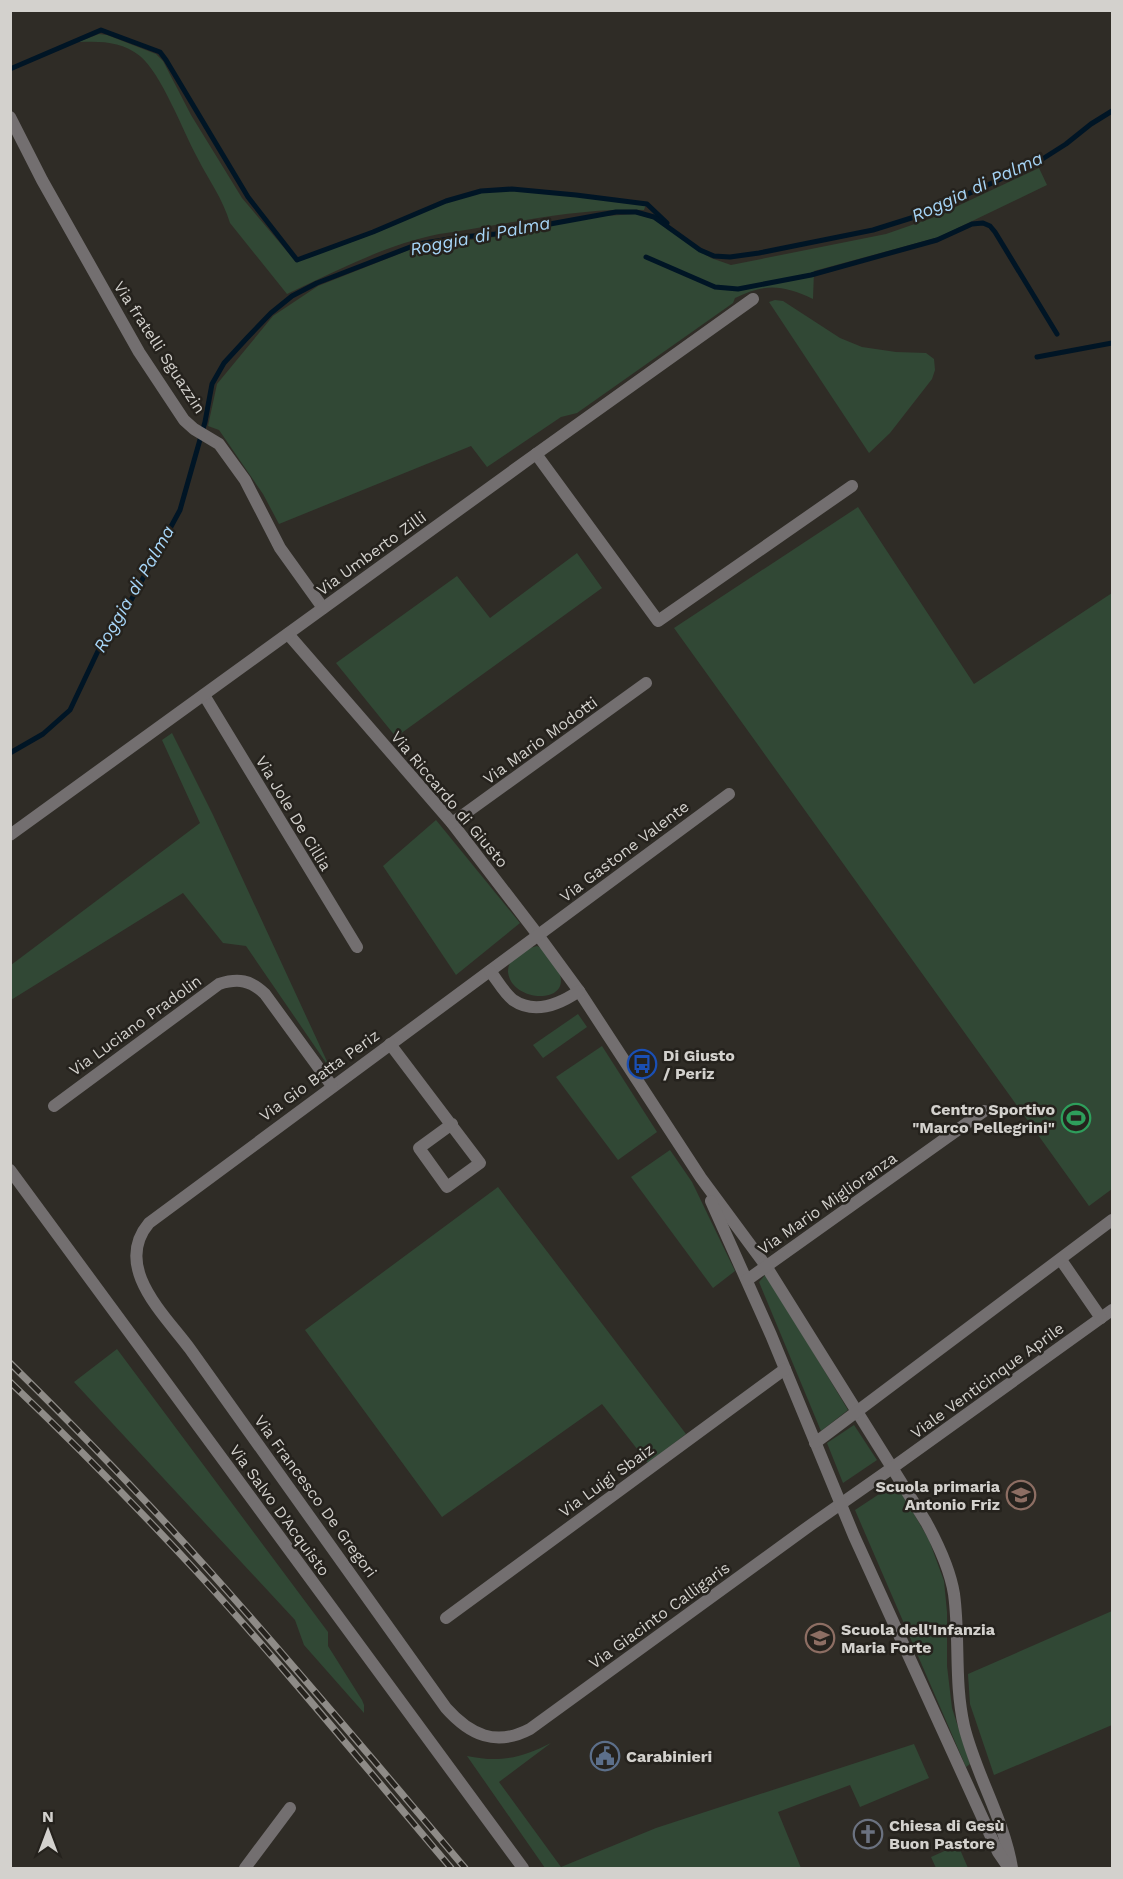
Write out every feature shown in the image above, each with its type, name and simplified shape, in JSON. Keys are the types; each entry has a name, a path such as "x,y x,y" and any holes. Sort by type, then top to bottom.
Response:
{"street":[{"name":"Via fratelli Sguazzin","path":"10,117 42,180 139,352 184,420 219,444 245,480 280,548 322,608"},
{"name":"Via Umberto Zilli","path":"10,835 753,299"},
{"path":"536,454 658,621 852,486"},
{"name":"Via Riccardo di Giusto","path":"288,634 452,823 579,991 700,1179 766,1266 936,1540 954,1593 957,1683 962,1717 974,1756 1009,1847 1011,1869"},
{"name":"Via Mario Modotti","path":"452,823 646,683"},
{"name":"Via Jole De Cillia","path":"204,695 357,947"},
{"name":"Via Gastone Valente","path":"538,935 729,794"},
{"name":"Via Gio Batta Periz","path":"136,1254 141,1232 148,1224 538,935"},
{"path":"490,971 514,1000 525,1005 551,1006 579,991"},
{"name":"Via Luciano Pradolin","path":"54,1106 219,984 230,980 244,980 257,986 265,994 332,1086"},
{"path":"390,1044 452,1124 480,1163 447,1187 419,1148 452,1124"},
{"name":"Via Mario Miglioranza","path":"747,1280 984,1111"},
{"name":"Via Salvo D'Acquisto","path":"10,1170 523,1869"},
{"name":"Via Riccardo di Giusto","path":"700,1179 747,1280 840,1504 998,1852 1011,1869"},
{"path":"815,1443 1113,1220"},
{"name":"Via Francesco De Gregori","path":"136,1254 137,1271 146,1290 446,1708 469,1729 493,1738"},
{"path":"1061,1260 1101,1318"},
{"name":"Viale Venticinque Aprile","path":"892,1468 1113,1310"},
{"name":"Via Luigi Sbaiz","path":"446,1618 785,1370"},
{"path":"840,1504 892,1468"},
{"name":"Via Giacinto Calligaris","path":"493,1738 512,1737 530,1730 840,1504"},
{"path":"245,1869 290,1808"}],"green space":[{"path":"99,34 156,54 163,61 191,115 242,198 296,262 373,234 445,203 481,193 512,190 646,204 644,210 566,214 419,239 361,260 287,294 230,223 171,103 148,64 126,47 103,42 78,42"},
{"path":"1039,168 1047,185 939,237 814,271 813,299 792,291 774,288 756,290 735,298 733,303 577,413 561,417 487,467 471,446 279,524 263,494 219,430 208,426 217,384 273,316 318,286 419,246 495,237 591,217 635,214 654,219 699,251 731,265 886,234 932,218"},
{"path":"783,301 840,338 862,347 896,352 926,353 934,359 935,370 932,379 890,433 869,453 769,302"},
{"path":"858,507 974,684 1112,593 1112,1189 1089,1206 674,628"},
{"path":"577,553 602,588 396,737 336,663 457,576 490,618"},
{"path":"172,733 213,815 331,1070 246,946 223,943 183,893 11,1000 11,965 200,823 162,740"},
{"path":"436,820 520,923 456,975 383,866"},
{"path":"537,946 552,961 560,975 560,985 556,991 548,995 528,994 519,989 511,982 508,972 510,964 516,957 527,949"},
{"path":"578,1014 587,1027 543,1058 533,1045"},
{"path":"602,1046 657,1132 618,1160 556,1077"},
{"path":"670,1150 692,1182 735,1271 713,1288 631,1177"},
{"path":"498,1187 686,1434 648,1463 602,1404 442,1517 305,1330"},
{"path":"766,1274 848,1410 821,1431 759,1282"},
{"path":"117,1349 328,1632 328,1646 362,1700 364,1713 304,1645 295,1620 74,1382"},
{"path":"854,1425 877,1460 843,1483 827,1443"},
{"path":"896,1483 929,1540 944,1581 947,1612 947,1666 952,1708 970,1764 966,1767 855,1510"},
{"path":"1112,1611 1112,1725 994,1775 970,1704 968,1674"},
{"path":"551,1743 499,1782 561,1867 656,1828 914,1744 929,1778 860,1807 850,1785 778,1812 801,1868 545,1868 467,1756 490,1759 510,1758"},
{"path":"958,1845 968,1868 936,1868 931,1857"}],"waterway":[{"path":"10,69 101,30 160,52 248,197 297,260 373,232 446,201 481,191 512,189 647,204 667,223"},
{"name":"Roggia di Palma","path":"10,753 43,734 70,710 98,651 129,604 180,510 205,422 212,384 224,363 271,313 292,296 317,283 418,244 495,234 616,212 636,212 654,217 700,250 714,256 730,257 759,253 873,230 924,214 1016,172 1044,158 1112,111"},
{"path":"646,257 715,287 738,289 811,275 937,240 972,224 983,223 995,232 1057,334"},
{"path":"1037,357 1112,343"}],"railway":[{"path":"10,1363 109,1463 205,1566 304,1678 465,1868"},
{"path":"10,1382 151,1523 229,1607 451,1868"}],"place":[{"name":"Di Giusto / Periz","path":"642,1064"},
{"name":"Centro Sportivo \"Marco Pellegrini\"","path":"1076,1118"},
{"name":"Scuola primaria Antonio Friz","path":"1021,1495"},
{"name":"Scuola dell'Infanzia Maria Forte","path":"820,1638"},
{"name":"Carabinieri","path":"605,1756"},
{"name":"Chiesa di Gesù Buon Pastore","path":"868,1834"}]}
